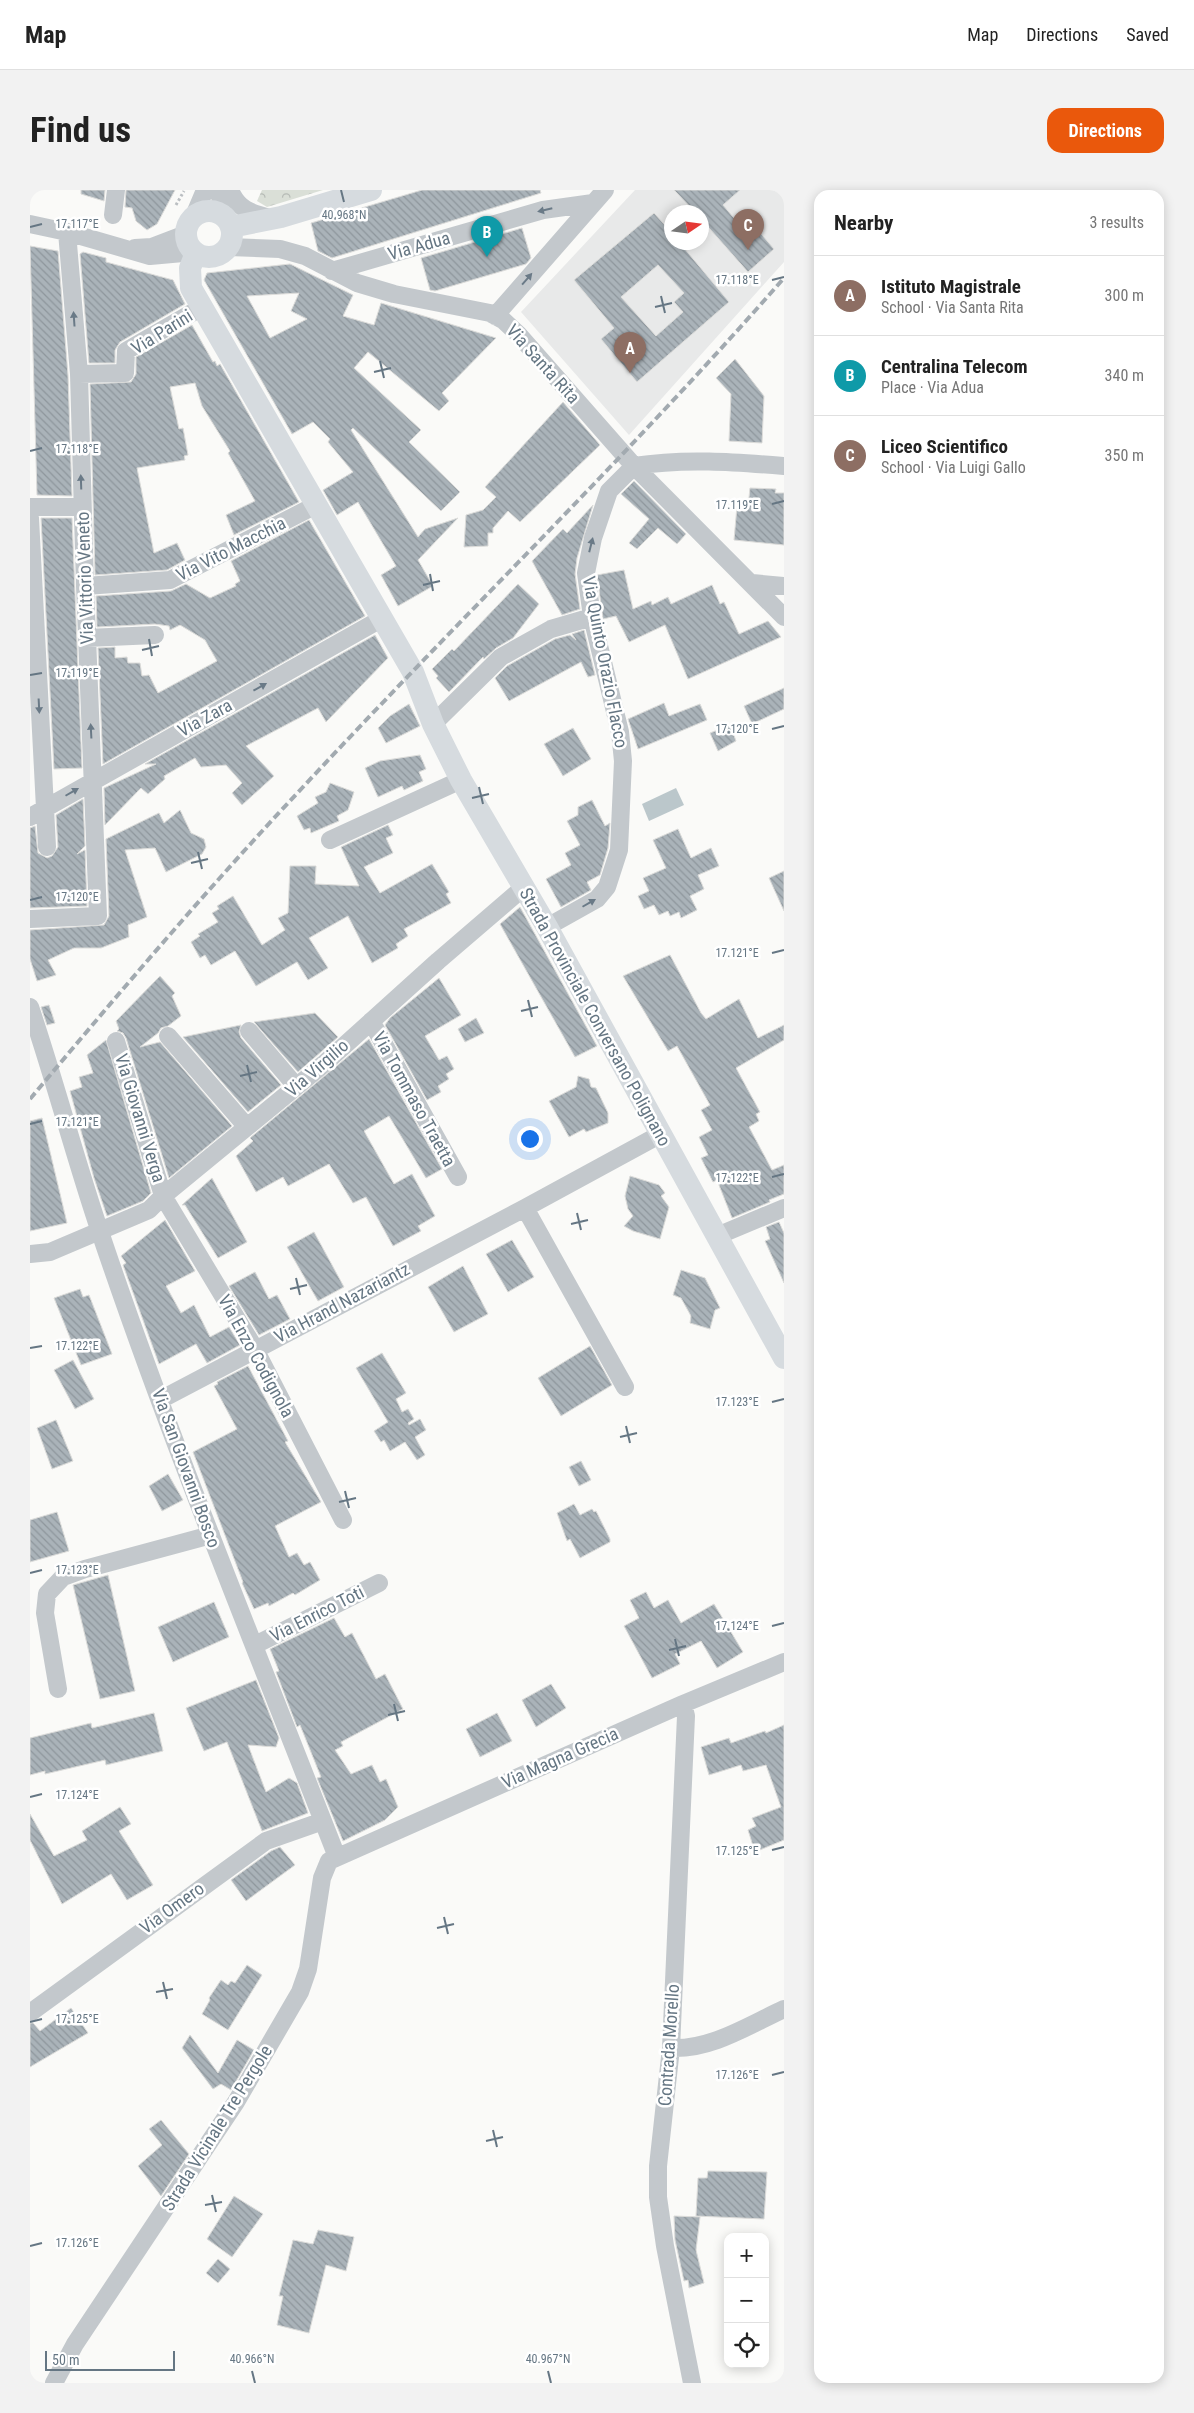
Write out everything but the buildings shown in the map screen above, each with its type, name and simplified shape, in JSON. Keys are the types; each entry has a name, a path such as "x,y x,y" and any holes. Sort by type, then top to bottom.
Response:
{"main road":[{"path":"227,229 281,217 371,190"},
{"path":"204,212 227,229 222,254 213,257 204,257 189,232 204,212"},
{"name":"Strada Provinciale Conversano Polignano","path":"189,232 191,288 413,672 433,724 461,780 522,888 547,927 784,1358"}],"street":[{"path":"113,215 116,190"},
{"path":"30,224 122,247 152,246 189,232 204,190"},
{"path":"220,190 227,229"},
{"path":"230,190 234,200 244,210 270,218"},
{"path":"496,316 549,244 599,196"},
{"name":"Via Adua","path":"332,271 543,210 599,196"},
{"name":"Via Santa Rita","path":"227,229 280,249 305,256 357,283 394,294 496,316 518,334 634,466 784,617"},
{"name":"Via Vittorio Veneto","path":"30,919 98,916 78,374 68,232"},
{"name":"Via Parini","path":"78,374 125,373 126,351 202,307"},
{"path":"634,466 672,462 724,461 784,466"},
{"name":"Via Quinto Orazio Flacco","path":"547,927 596,899 607,887 619,850 623,761 620,732 592,617 586,573 593,538 609,491 634,466"},
{"name":"Via Vito Macchia","path":"85,586 170,580 316,505"},
{"path":"30,507 82,507"},
{"path":"30,518 37,812 47,848"},
{"path":"752,583 784,586"},
{"path":"433,724 501,657 550,629 592,617"},
{"name":"Via Zara","path":"37,812 381,619"},
{"path":"87,638 155,635"},
{"path":"330,840 461,780"},
{"name":"Via Virgilio","path":"30,1254 50,1252 149,1210 163,1196 296,1086 522,888"},
{"name":"Via San Giovanni Bosco","path":"30,1007 52,1072 100,1231 160,1400 337,1857"},
{"name":"Via Tommaso Traetta","path":"371,1021 458,1177"},
{"path":"249,1031 296,1086"},
{"path":"168,1036 247,1127"},
{"name":"Via Giovanni Verga","path":"116,1041 163,1196"},
{"name":"Via Hrand Nazariantz","path":"160,1400 525,1208 660,1134"},
{"name":"Via Enzo Codignola","path":"163,1196 254,1349 343,1520"},
{"path":"525,1208 624,1387"},
{"path":"717,1236 784,1208"},
{"path":"58,1689 45,1613 47,1594 63,1577 211,1535"},
{"name":"Via Enrico Toti","path":"255,1645 379,1583"},
{"name":"Via Magna Grecia","path":"337,1857 784,1662"},
{"name":"Contrada Morello","path":"684,1704 686,1716 671,2048 658,2166 658,2197 664,2246 692,2383"},
{"name":"Via Omero","path":"30,2013 266,1841 323,1821"},
{"name":"Strada Vicinale Tre Pergole","path":"54,2383 75,2344 236,2102 288,2014 308,1969 322,1878 329,1861 337,1857"},
{"path":"671,2048 689,2049 705,2045 784,2009"}],"path":[{"path":"185,190 189,232"}],"shaded area":[{"path":"635,190 784,190 784,262 629,435 521,312"},
{"path":"676,788 684,805 649,821 642,804"}],"green space":[{"path":"262,190 323,190 267,207 257,201"}],"railway":[{"path":"30,1099 233,863 363,723 666,408 784,278"}],"place":[{"name":"Liceo Scientifico","path":"748,250"},
{"name":"Centralina Telecom","path":"487,257"},
{"name":"Istituto Magistrale","path":"630,373"}]}
